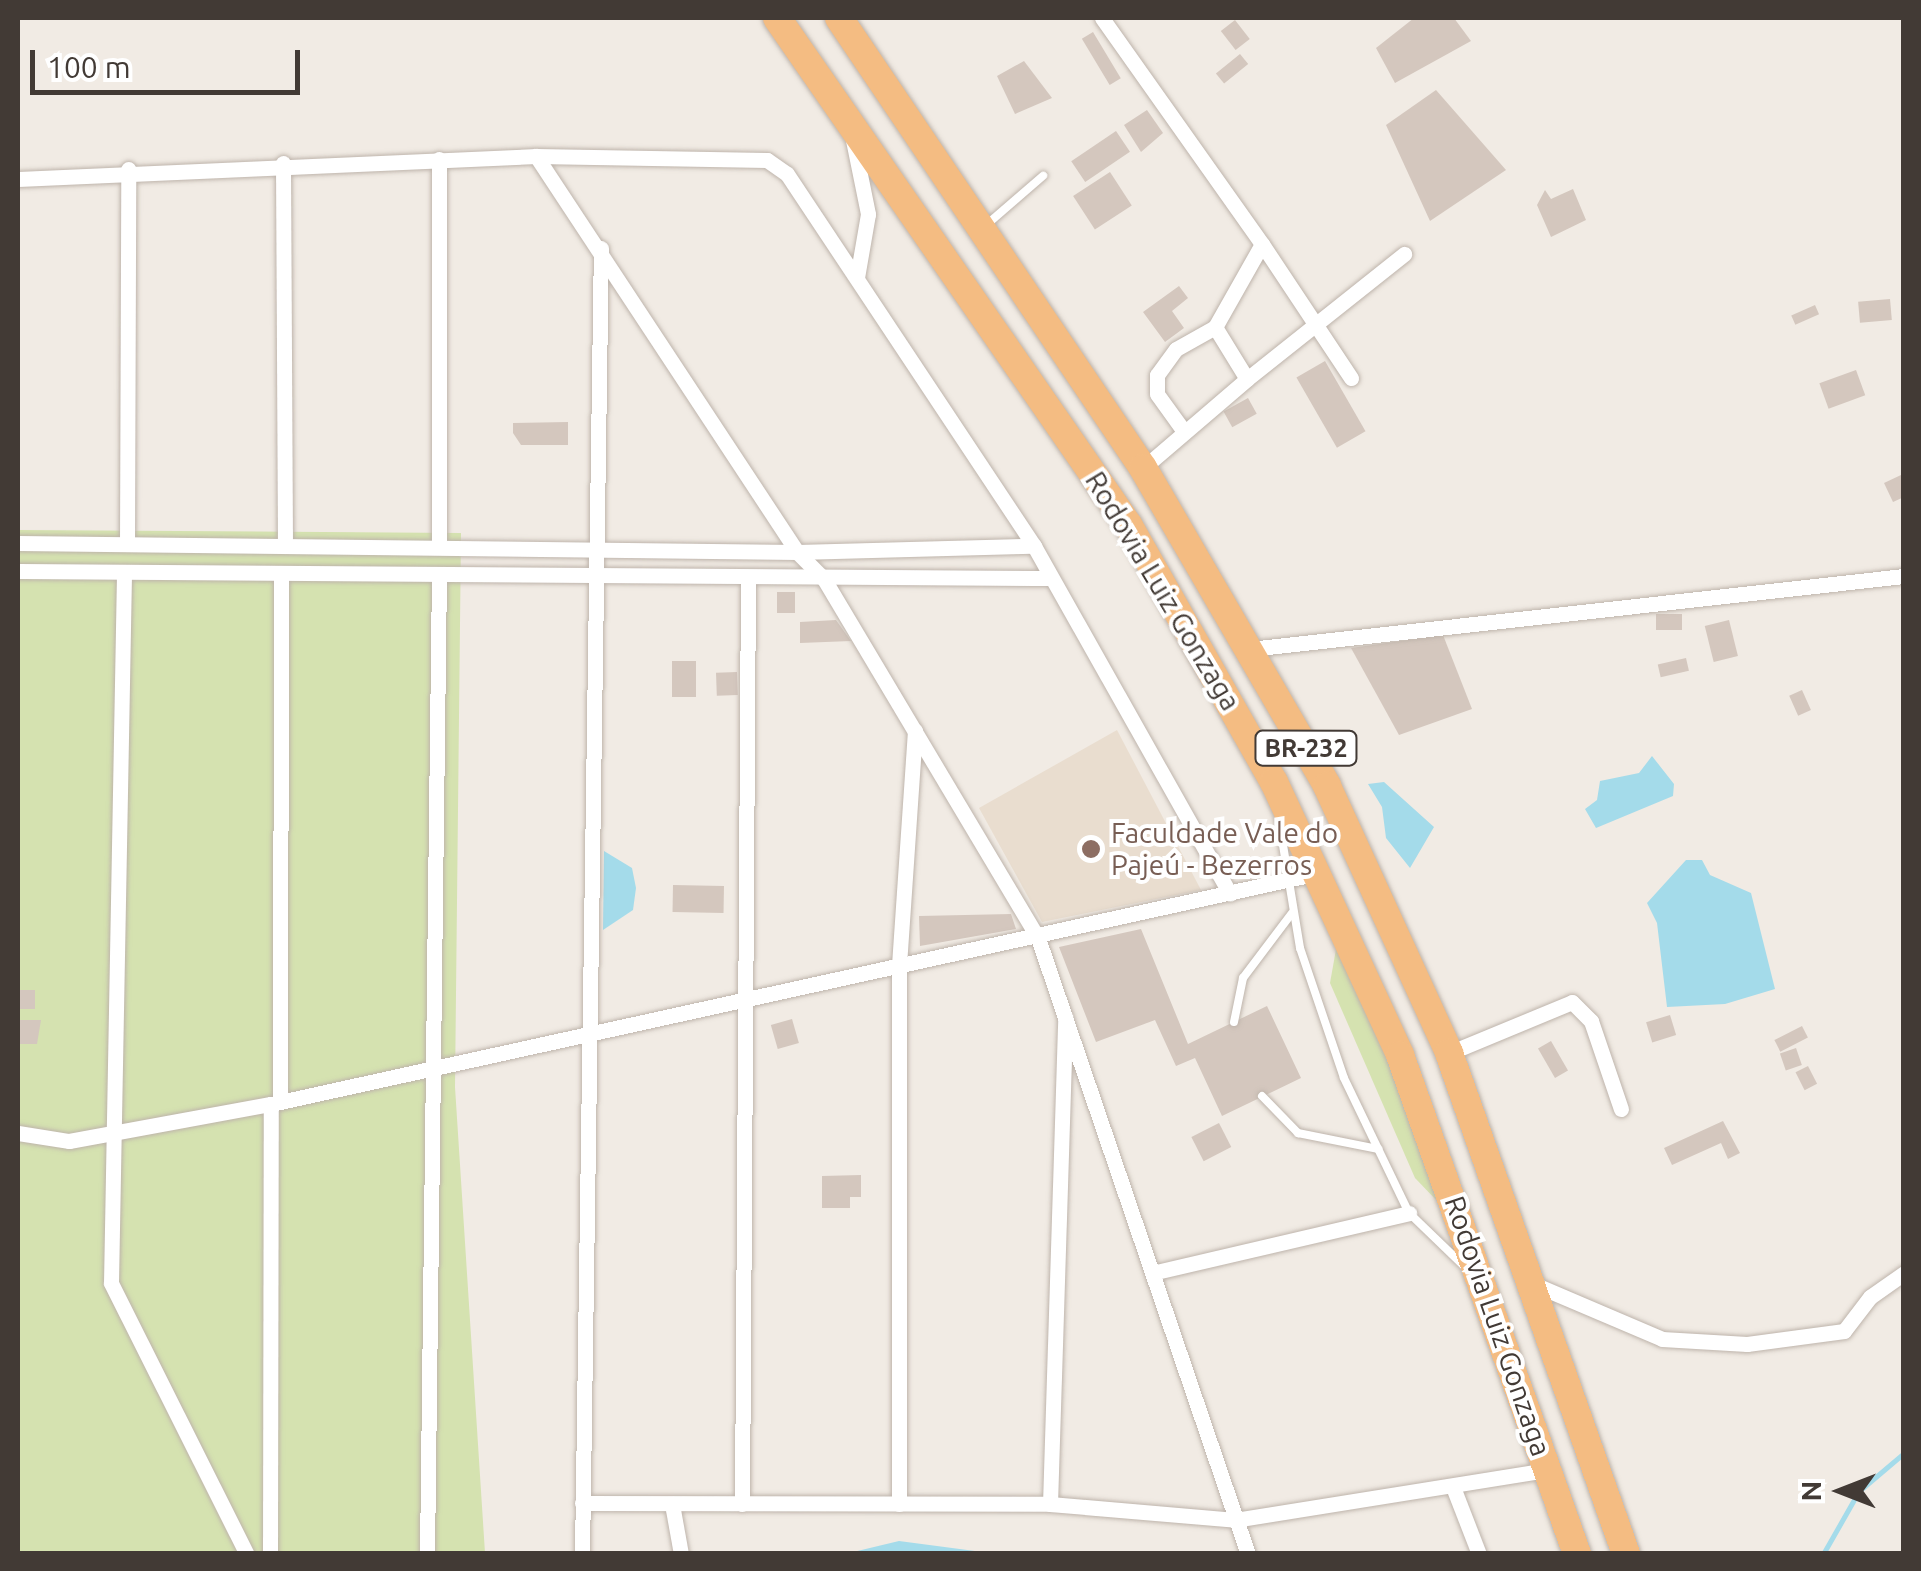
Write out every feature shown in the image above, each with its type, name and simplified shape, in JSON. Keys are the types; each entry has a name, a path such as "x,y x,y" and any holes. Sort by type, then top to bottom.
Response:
{"highway":[{"name":"Rodovia Luiz Gonzaga","path":"777,18 1129,526 1274,782 1400,1056 1577,1554"},
{"name":"Rodovia Luiz Gonzaga","path":"839,18 1143,468 1250,649 1386,906 1449,1053 1626,1554"}],"street":[{"path":"1102,18 1352,378"},
{"path":"848,120 868,214 857,278"},
{"path":"536,156 601,248 797,552 824,579 1038,938 1156,1272 1248,1554"},
{"path":"18,179 128,169 536,156 766,160 787,174 1034,546 1230,894"},
{"path":"439,547 440,160"},
{"path":"283,164 285,543"},
{"path":"127,544 128,169"},
{"path":"1182,430 1157,394 1157,374 1176,348 1215,327 1262,244"},
{"path":"582,1554 585,1034 598,576 601,248"},
{"path":"1143,468 1182,430 1404,254"},
{"path":"1215,327 1247,380"},
{"path":"18,543 285,543 797,552 1034,546"},
{"path":"18,571 1051,578"},
{"path":"124,574 115,1302 247,1554"},
{"path":"270,1554 281,574"},
{"path":"427,1554 439,575"},
{"path":"742,1504 748,576"},
{"path":"1250,649 1904,576"},
{"path":"900,1504 900,964 915,731"},
{"path":"18,1132 69,1141 276,1103 746,1002 900,964 1038,938 1318,873"},
{"path":"1449,1053 1572,1002 1591,1022 1621,1108"},
{"path":"1050,1504 1066,1013"},
{"path":"1156,1272 1409,1213"},
{"path":"1531,1283 1662,1339 1747,1344 1844,1331 1870,1298 1904,1272"},
{"path":"582,1503 1050,1504 1235,1520 1548,1470"},
{"path":"1453,1487 1479,1554"},
{"path":"672,1504 681,1554"}],"lane":[{"path":"982,229 1043,176"},
{"path":"1274,782 1292,913 1344,1078 1409,1213 1480,1282"},
{"path":"1234,1022 1243,978 1292,913"},
{"path":"1262,1096 1298,1133 1378,1149"}],"shaded area":[{"name":"Faculdade Vale do Pajeú - Bezerros","path":"1117,730 1201,890 1042,922 979,808"}],"green space":[{"path":"18,530 461,533 455,1087 485,1553 18,1554"},
{"path":"1340,927 1440,1204 1415,1178 1330,983"}],"water":[{"path":"1652,756 1674,784 1673,796 1596,828 1585,809 1597,800 1600,781 1639,773"},
{"path":"1384,782 1434,827 1410,868 1386,838 1382,807 1368,784"},
{"path":"604,851 632,868 636,888 633,910 603,930"},
{"path":"1686,860 1702,860 1710,875 1751,893 1775,989 1725,1004 1667,1007 1657,923 1647,903"},
{"path":"899,1541 990,1553 849,1553"}],"building":[{"path":"1414,18 1454,18 1471,41 1395,83 1376,48"},
{"path":"1235,20 1250,39 1236,50 1221,31"},
{"path":"1093,32 1121,78 1110,85 1082,39"},
{"path":"1240,54 1248,64 1224,84 1216,74"},
{"path":"1024,61 1052,98 1015,114 997,76"},
{"path":"1436,90 1506,170 1430,221 1386,125"},
{"path":"1147,110 1163,133 1141,152 1124,125"},
{"path":"1116,131 1130,152 1085,182 1071,161"},
{"path":"1110,172 1132,206 1095,230 1073,196"},
{"path":"1573,189 1586,220 1551,237 1537,205 1545,190 1551,199"},
{"path":"1179,286 1188,298 1172,311 1184,328 1165,342 1143,312"},
{"path":"1890,299 1892,320 1860,323 1858,302"},
{"path":"1815,305 1819,314 1795,325 1791,316"},
{"path":"1325,361 1366,431 1337,448 1296,378"},
{"path":"1856,370 1865,395 1829,409 1819,383"},
{"path":"1248,398 1257,414 1232,427 1224,412"},
{"path":"568,422 568,445 521,445 513,433 513,423"},
{"path":"1901,475 1904,497 1893,502 1884,483"},
{"path":"777,592 795,592 795,613 777,613"},
{"path":"1656,614 1682,614 1682,630 1656,630"},
{"path":"836,620 851,641 800,643 800,622"},
{"path":"1729,620 1738,656 1714,662 1705,626"},
{"path":"1443,635 1472,709 1399,735 1351,648"},
{"path":"1686,658 1689,671 1661,677 1658,665"},
{"path":"672,661 696,661 696,697 672,697"},
{"path":"737,672 738,695 717,696 716,673"},
{"path":"1802,690 1811,710 1798,716 1789,696"},
{"path":"673,885 724,886 724,913 673,912"},
{"path":"1011,914 1016,929 920,946 919,916"},
{"path":"1141,929 1188,1044 1267,1006 1301,1078 1222,1116 1195,1058 1176,1066 1155,1020 1096,1042 1059,947"},
{"path":"18,990 35,990 35,1009 18,1009"},
{"path":"1670,1015 1676,1035 1652,1042 1646,1022"},
{"path":"792,1019 799,1043 778,1049 771,1025"},
{"path":"18,1020 41,1020 37,1044 18,1044"},
{"path":"1802,1026 1808,1038 1780,1052 1774,1040"},
{"path":"1551,1041 1568,1070 1555,1078 1538,1048"},
{"path":"1796,1048 1802,1065 1786,1071 1780,1054"},
{"path":"1808,1066 1817,1084 1805,1090 1796,1072"},
{"path":"1723,1121 1740,1153 1728,1159 1721,1143 1672,1165 1664,1148"},
{"path":"1219,1123 1231,1147 1204,1161 1191,1137"},
{"path":"861,1175 861,1197 850,1197 850,1208 822,1208 822,1176"}],"waterway":[{"path":"1823,1554 1859,1491 1904,1453"}],"place":[{"name":"Faculdade Vale do Pajeú - Bezerros","path":"1091,849"}]}
